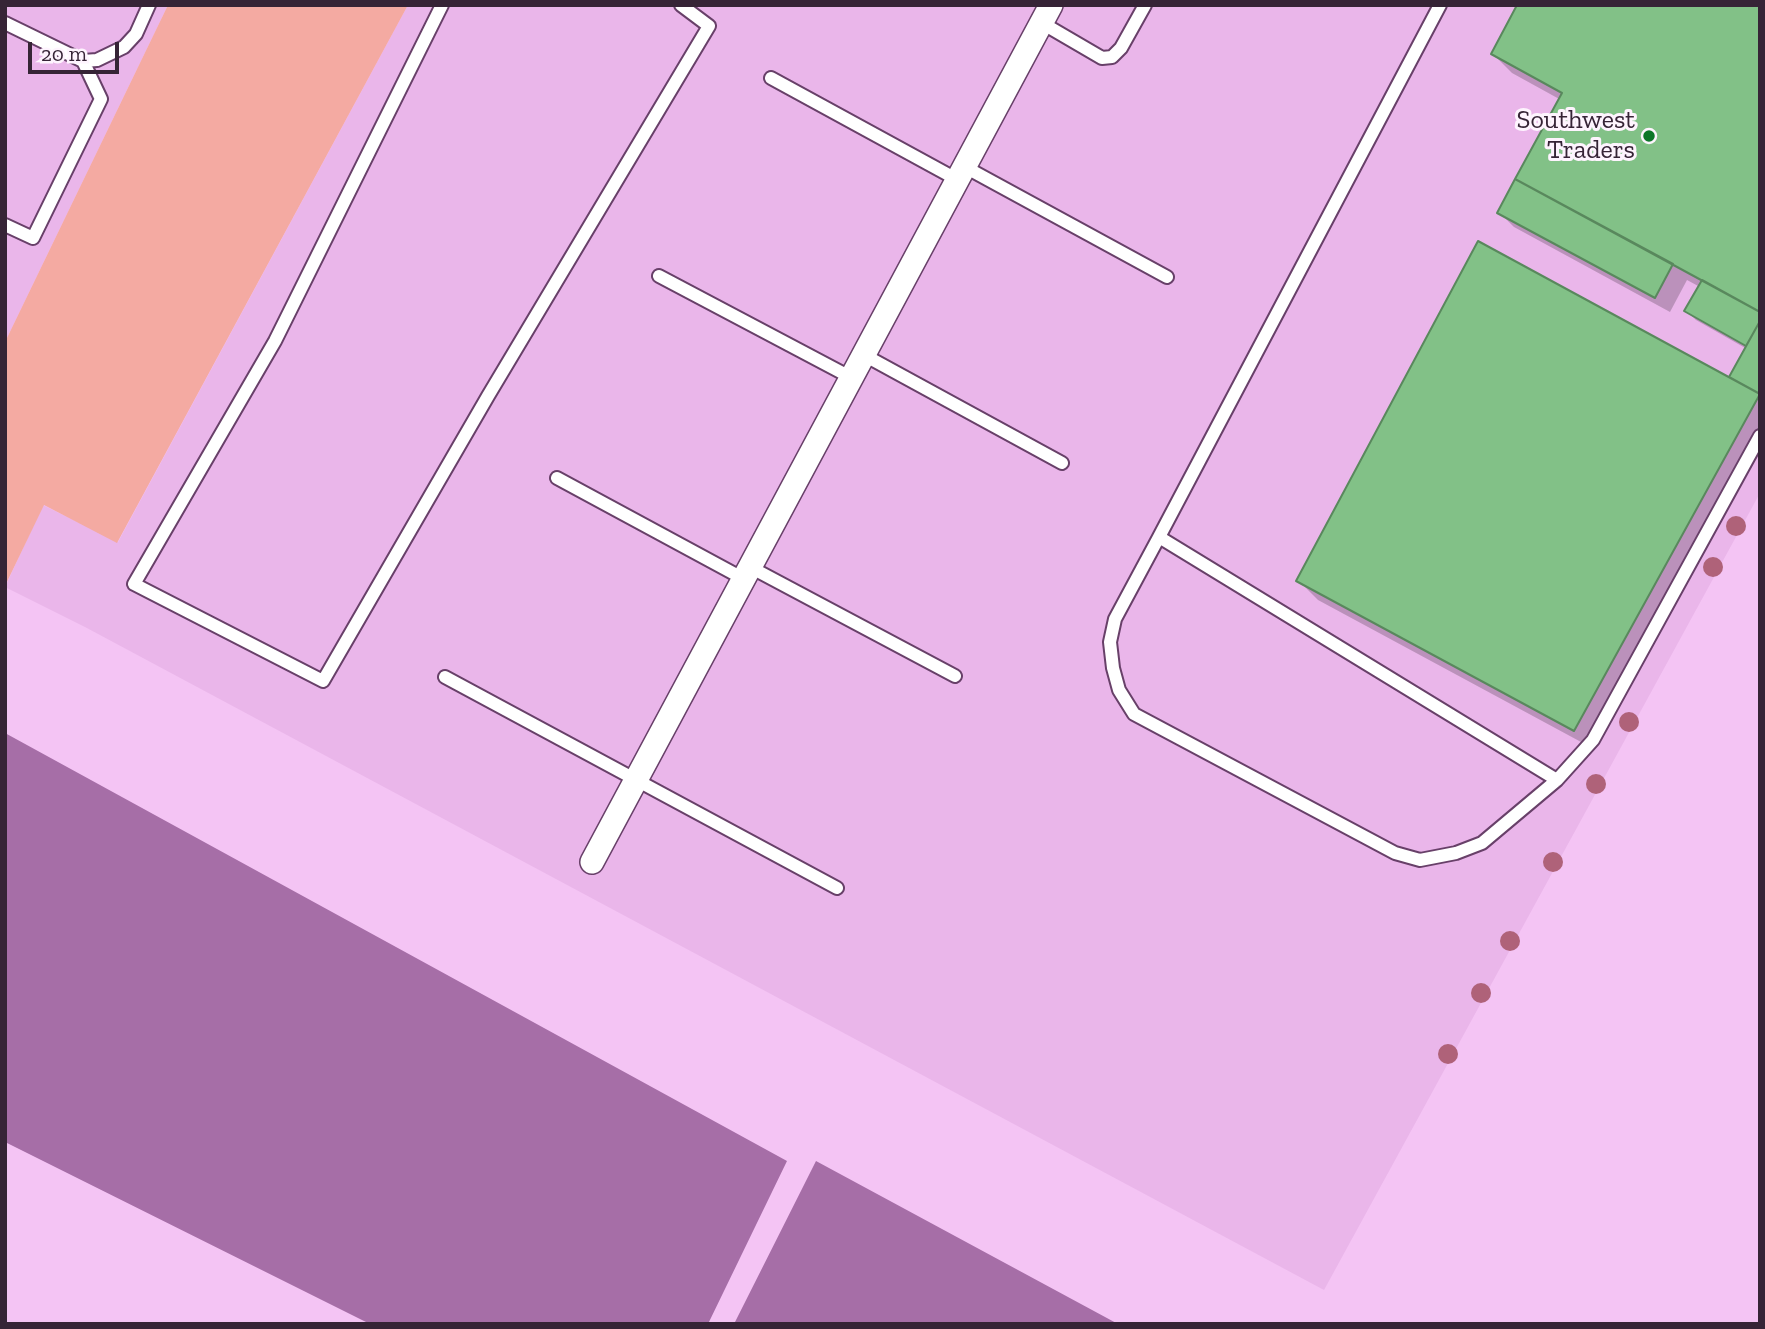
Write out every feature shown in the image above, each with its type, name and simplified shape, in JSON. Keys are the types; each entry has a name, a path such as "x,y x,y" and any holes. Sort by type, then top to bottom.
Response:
{"street":[{"path":"592,862 1047,14"}],"lane":[{"path":"5,23 83,61 97,60 124,47 136,34 149,5"},
{"path":"442,5 275,341 134,583 323,681 488,396 709,26 681,5"},
{"path":"1047,14 1102,58 1112,57 1121,48 1145,5"},
{"path":"1440,5 1115,619 1110,642 1113,668 1118,690 1134,714 1395,853 1420,860 1455,853 1482,843 1557,780 1593,740 1760,436"},
{"path":"5,225 33,238 101,99 83,61"},
{"path":"771,78 1167,277"},
{"path":"659,276 852,378"},
{"path":"864,355 1062,463"},
{"path":"557,478 956,676"},
{"path":"1160,537 1557,780"},
{"path":"444,677 836,888"}],"shaded area":[{"path":"5,5 168,5 5,342"},
{"path":"168,5 408,5 117,543 44,505 5,586 5,342"},
{"path":"408,5 1760,5 1760,493 1324,1290 85,627 5,587 43,505 118,542"},
{"path":"5,733 787,1161 708,1324 370,1324 5,1142"},
{"path":"816,1161 1118,1324 734,1324"}],"building":[{"name":"Southwest Traders","path":"1517,5 1760,5 1760,312 1515,179 1562,93 1491,54"},
{"path":"1515,179 1673,264 1655,298 1497,213"},
{"path":"1478,241 1760,394 1574,731 1296,581"},
{"path":"1702,280 1760,312 1760,321 1746,346 1684,311"},
{"path":"1760,321 1760,394 1729,377"}],"place":[{"name":"Southwest Traders","path":"1649,136"}]}
